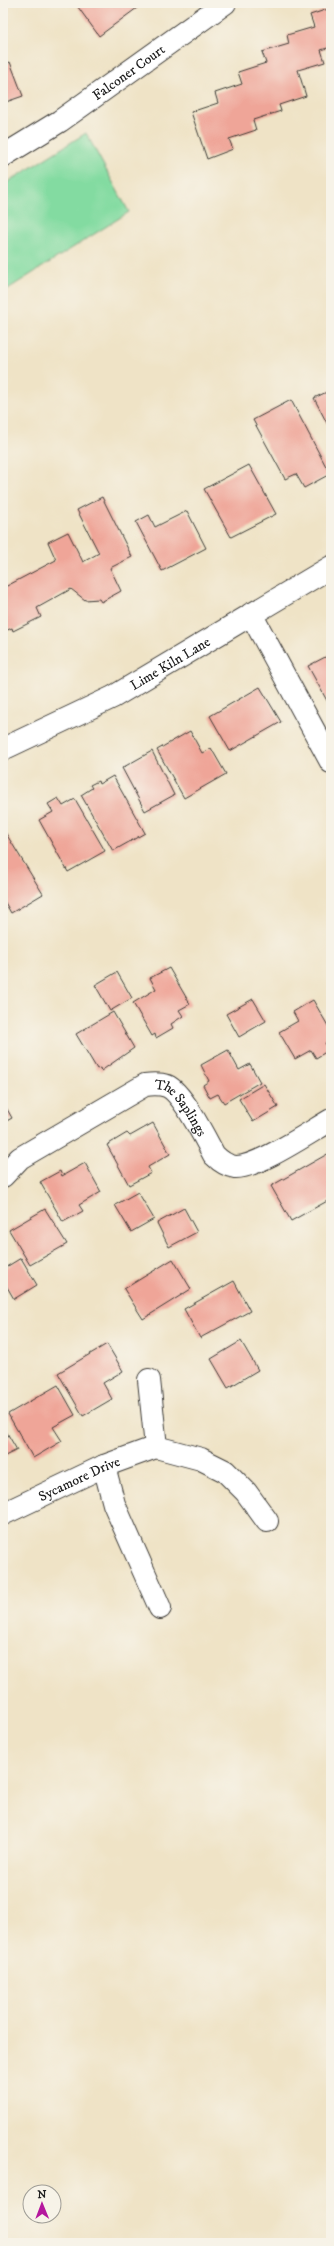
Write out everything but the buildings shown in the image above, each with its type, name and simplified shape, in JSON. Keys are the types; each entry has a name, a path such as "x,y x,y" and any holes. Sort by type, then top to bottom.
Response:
{"street":[{"name":"Falconer Court","path":"3,156 31,140 225,3"},
{"name":"Lime Kiln Lane","path":"3,749 113,697 331,567"},
{"path":"252,614 331,762"},
{"name":"The Saplings","path":"3,1176 20,1158 134,1090 146,1085 167,1086 174,1091 214,1155 219,1160 233,1167 255,1163 331,1120"},
{"path":"149,1380 156,1446 201,1459 225,1471 246,1492 267,1521"},
{"name":"Sycamore Drive","path":"3,1514 104,1466 156,1446"},
{"path":"104,1466 114,1504 160,1608"}],"green space":[{"path":"86,133 129,212 3,292 3,185"}]}
